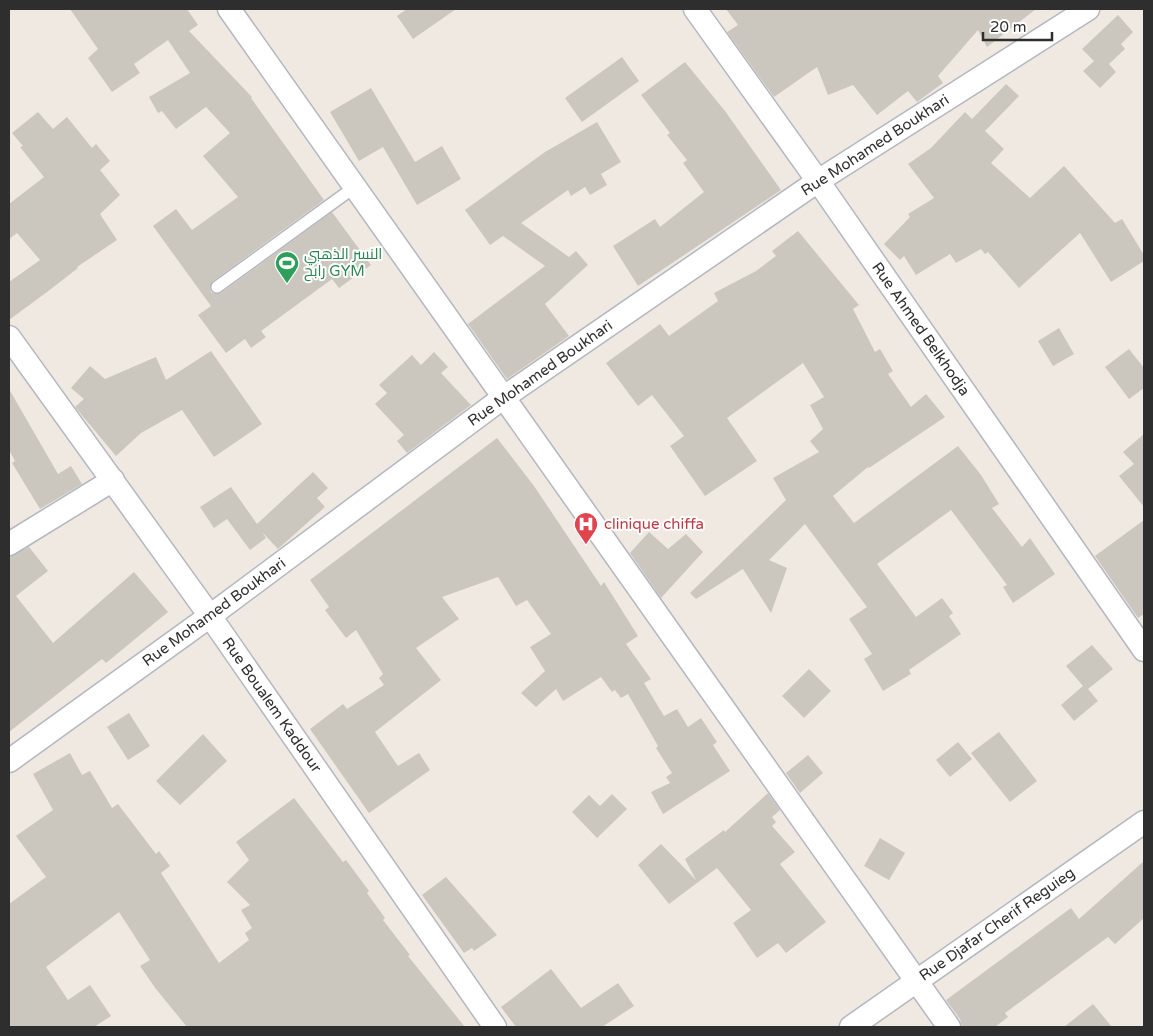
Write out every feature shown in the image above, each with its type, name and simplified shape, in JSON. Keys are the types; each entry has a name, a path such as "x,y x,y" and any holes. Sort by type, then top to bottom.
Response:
{"street":[{"path":"229,9 949,1027"},
{"name":"Rue Ahmed Belkhodja","path":"695,9 818,181 1144,650"},
{"name":"Rue Mohamed Boukhari","path":"9,761 210,616 504,397 818,181 1088,9"},
{"name":"Rue Boualem Kaddour","path":"10,341 210,616 495,1027"},
{"path":"9,544 112,480"},
{"name":"Rue Djafar Cherif Reguieg","path":"851,1027 1144,822"}],"lane":[{"path":"217,287 356,186"}],"building":[{"path":"70,9 187,9 198,25 189,31 252,97 324,200 213,281 210,287 211,292 221,293 332,212 371,265 339,288 332,279 261,331 266,337 251,348 245,339 226,353 198,315 211,306 153,226 176,209 192,230 238,197 203,156 230,133 206,107 176,129 162,111 158,113 149,97 190,73 168,40 134,64 140,73 112,92 88,58 98,49"},
{"path":"407,9 456,9 413,39 397,16"},
{"path":"726,9 1036,9 987,47 978,30 938,76 943,83 917,102 908,91 877,115 853,85 828,95 817,67 774,97 727,32 738,25"},
{"path":"1118,15 1133,32 1121,44 1125,49 1109,64 1116,72 1100,88 1083,71 1094,61 1082,49"},
{"path":"622,57 639,81 582,122 565,98"},
{"path":"685,62 725,111 781,190 638,286 613,246 655,219 660,227 704,192 683,163 687,160 667,135 670,133 641,95"},
{"path":"1006,84 1019,96 985,131 1004,149 991,163 1030,198 1064,166 1115,223 1122,219 1144,255 1144,261 1111,282 1080,233 1019,288 988,252 985,254 981,249 956,263 950,254 916,275 904,256 900,260 884,244 910,217 908,214 934,198 908,164 931,148 965,112 972,119"},
{"path":"371,88 415,162 442,146 461,179 417,205 383,147 359,161 330,112"},
{"path":"38,112 53,129 67,117 92,148 96,144 110,161 100,170 120,195 100,214 117,240 77,267 9,320 9,282 40,260 17,233 9,239 9,204 44,177 20,147 23,146 12,133"},
{"path":"597,122 621,162 601,174 607,185 590,195 585,187 571,196 568,190 521,223 569,257 576,251 588,265 545,304 569,336 507,379 468,324 545,266 503,236 490,245 465,210 545,152"},
{"path":"798,231 859,305 853,309 875,352 880,349 893,371 888,374 911,407 926,394 945,417 868,467 833,496 854,523 958,446 981,475 999,504 992,508 1022,547 1030,538 1055,574 1013,603 1003,587 1007,585 951,510 877,564 916,617 942,598 953,613 949,616 961,634 909,670 911,674 883,691 864,659 872,654 849,619 867,607 805,524 769,560 787,568 771,613 743,569 696,599 690,593 786,500 773,478 819,452 810,441 823,429 810,405 824,397 803,363 727,418 757,461 705,496 670,446 684,436 652,395 638,406 606,363 660,324 669,336 718,301 714,293 756,271 776,256 772,251"},
{"path":"1059,328 1074,354 1053,366 1038,341"},
{"path":"1129,349 1144,368 1144,388 1129,399 1105,367"},
{"path":"211,351 262,424 214,457 182,410 141,433 116,456 75,407 84,399 71,388 90,366 105,379 156,357 166,380"},
{"path":"434,352 448,367 441,373 471,405 407,453 397,441 404,435 375,404 387,393 379,385 412,355 421,365"},
{"path":"9,389 58,474 71,466 82,484 40,509 12,463 15,461 9,450"},
{"path":"1144,434 1144,507 1119,476 1134,464 1123,452"},
{"path":"497,438 534,486 601,586 604,582 638,636 626,644 651,679 644,683 664,716 677,709 688,727 701,718 717,742 713,745 730,771 663,814 651,792 670,783 666,777 672,773 656,748 658,746 628,694 621,698 615,690 612,692 601,677 563,701 556,689 536,707 521,693 545,671 530,647 551,634 527,600 516,606 498,577 442,597 459,619 416,648 441,680 375,732 398,766 419,753 430,770 369,813 310,729 343,704 347,709 384,685 379,678 383,674 356,630 346,638 325,610 329,607 310,580"},
{"path":"313,472 328,488 317,498 325,507 278,549 262,532 266,538 250,550 227,519 214,528 200,507 231,487 257,524"},
{"path":"1144,520 1144,614 1138,618 1095,556"},
{"path":"649,532 668,549 686,534 703,552 661,598 630,553"},
{"path":"29,547 48,571 16,596 53,643 134,572 168,612 106,663 102,659 9,732 9,557"},
{"path":"1092,645 1113,669 1088,689 1098,701 1074,721 1061,705 1083,686 1066,666"},
{"path":"809,669 831,691 804,718 782,696"},
{"path":"129,713 150,746 128,760 107,727"},
{"path":"999,732 1037,781 1010,802 971,753"},
{"path":"203,734 227,761 180,805 156,781"},
{"path":"958,742 972,759 950,777 936,760"},
{"path":"70,753 82,775 90,771 112,808 118,804 156,854 159,851 170,866 161,873 219,963 249,940 245,933 252,928 241,910 250,905 227,882 249,860 236,842 294,798 343,862 346,860 369,891 367,893 385,918 383,920 410,955 408,956 465,1027 187,1027 140,966 150,960 119,912 46,967 68,1000 90,985 111,1016 94,1027 9,1027 9,904 46,877 16,836 53,810 33,774"},
{"path":"808,755 823,773 800,793 786,773"},
{"path":"768,793 780,810 772,817 776,822 772,826 795,852 780,864 826,922 786,953 778,943 757,958 733,923 751,910 717,868 669,904 638,865 661,844 696,880 685,859 724,830 725,832"},
{"path":"612,794 627,809 597,838 572,812 589,795 600,806"},
{"path":"880,838 905,853 889,880 864,866"},
{"path":"1144,861 1144,918 1115,944 1108,937 1005,1013 1008,1017 995,1027 962,1027 960,1019 946,1000 1071,908 1079,919"},
{"path":"446,877 497,935 474,951 472,948 464,953 422,895"},
{"path":"551,969 581,1008 618,983 634,1006 602,1027 516,1027 501,1007"},
{"path":"1093,1004 1112,1027 1064,1027"}],"place":[{"name":"النسر الذهبي رابح GYM","path":"287,284"},
{"name":"clinique chiffa","path":"586,545"}]}
